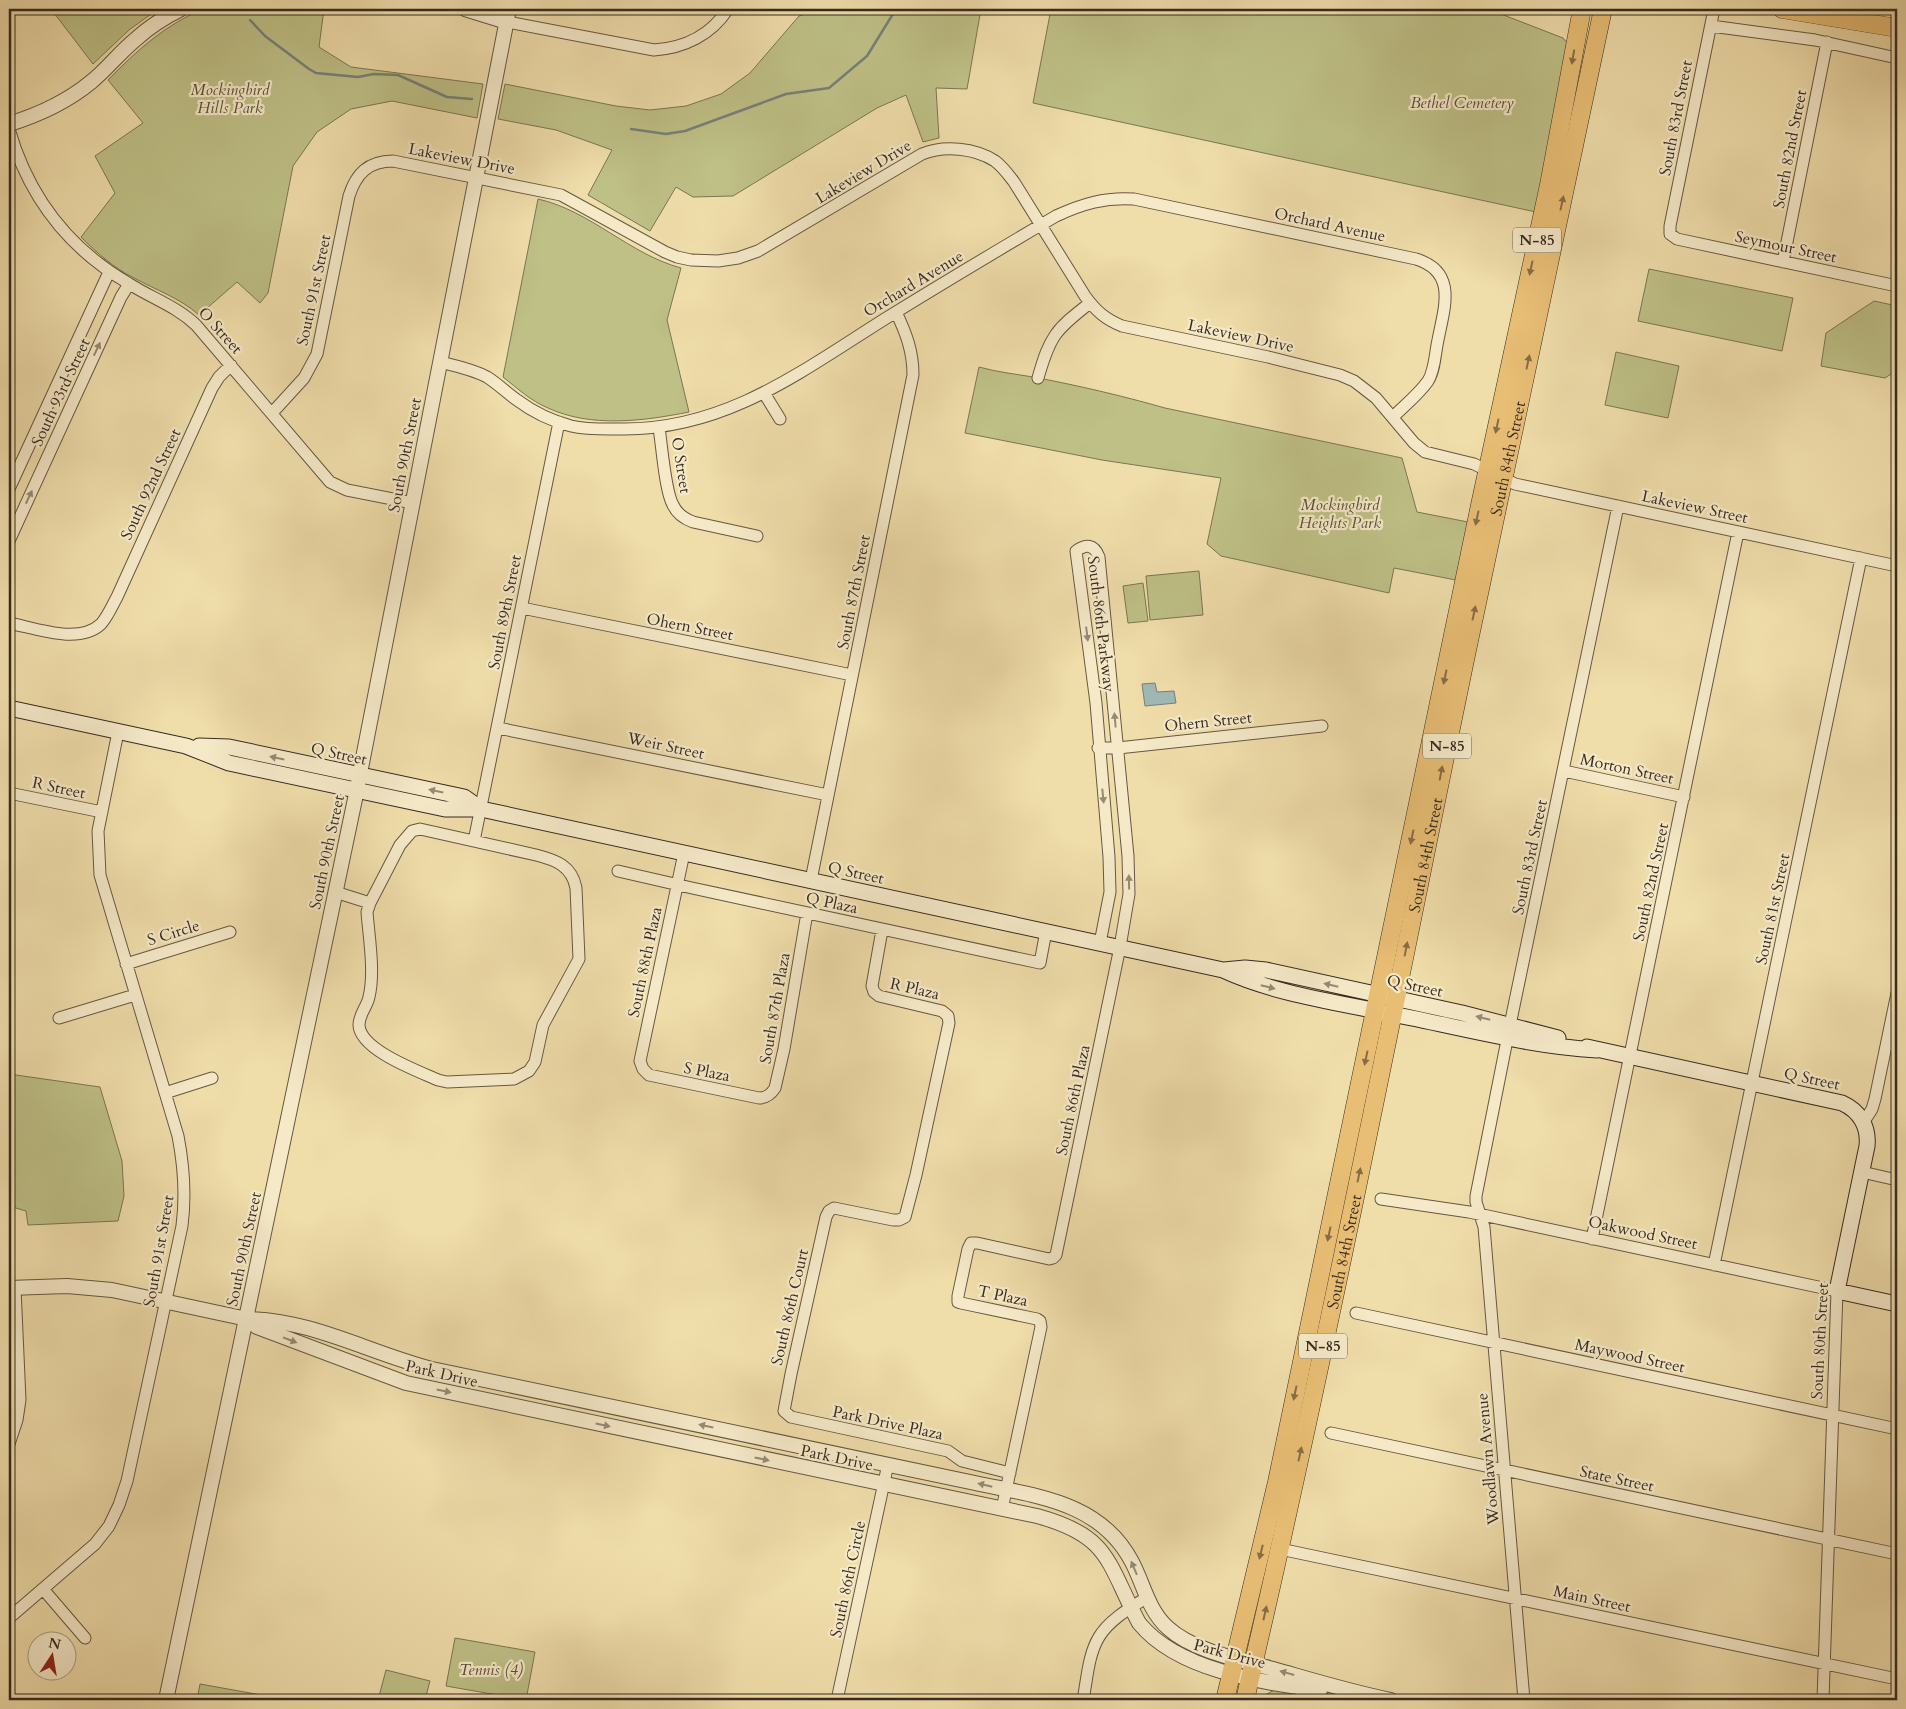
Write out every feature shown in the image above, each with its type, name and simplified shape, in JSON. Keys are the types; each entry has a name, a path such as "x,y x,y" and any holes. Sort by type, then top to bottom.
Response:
{"main road":[{"name":"South 84th Street","path":"1245,1700 1280,1549 1386,1005 1495,474 1582,9"},
{"name":"South 84th Street","path":"1495,474 1602,9"},
{"path":"1782,9 1897,28"},
{"name":"Q Street","path":"9,708 186,746 229,747 358,782 464,797 481,809 1223,970 1245,968 1266,970 1386,1005 1842,1102 1856,1110 1863,1123"},
{"name":"South 84th Street","path":"1225,1700 1268,1524 1386,1005"},
{"name":"South 80th Street","path":"1837,1291 1868,1135 1863,1123"},
{"name":"Oakwood Street","path":"1837,1291 1897,1304"}],"street":[{"path":"9,124 43,111 73,95 92,82 135,39 180,9"},
{"path":"465,9 508,16 654,50 674,48 697,38 716,24 728,9"},
{"name":"South 83rd Street","path":"1670,234 1714,9"},
{"name":"South 90th Street","path":"166,1700 358,782 508,16"},
{"path":"1711,26 1827,42 1897,58"},
{"name":"South 82nd Street","path":"1783,262 1827,42"},
{"name":"O Street","path":"9,129 24,170 51,215 92,260 129,284 185,314 196,324 330,482 347,490 413,503"},
{"name":"Lakeview Drive","path":"368,166 376,162 393,161 561,195 665,252 691,260 718,261 738,258 758,251 922,154 956,149 983,155 1001,166 1014,182 1090,303 1099,314 1122,326 1340,374 1368,390 1385,406 1414,443 1425,452 1474,464 1495,474"},
{"name":"South 91st Street","path":"272,413 304,378 317,354 349,196 356,178 368,166"},
{"name":"Orchard Avenue","path":"440,362 463,367 481,374 531,410 559,422 590,428 659,428 714,415 764,393 1056,216 1088,203 1111,198 1134,199 1421,260 1430,265 1441,276 1446,298 1431,373 1421,389 1393,417"},
{"name":"Seymour Street","path":"1670,234 1677,239 1897,286"},
{"name":"South 93rd Street","path":"9,489 109,272"},
{"name":"South 93rd Street","path":"9,541 121,297 129,284"},
{"path":"1038,378 1046,351 1054,335 1068,320 1090,303"},
{"name":"South 87th Street","path":"811,880 912,374 911,346 896,312"},
{"name":"South 92nd Street","path":"9,623 75,635 92,631 105,619 117,597 212,388 231,366"},
{"path":"764,393 780,419"},
{"name":"South 89th Street","path":"474,842 559,422"},
{"name":"O Street","path":"659,428 670,498 676,510 686,519 694,522 757,536"},
{"name":"Lakeview Street","path":"1495,474 1515,484 1897,566"},
{"name":"South 83rd Street","path":"1480,1215 1476,1196 1618,506"},
{"name":"South 82nd Street","path":"1592,1239 1738,532"},
{"name":"South 86th Parkway","path":"1100,943 1110,892 1096,703 1076,560 1076,551 1083,546 1092,546 1099,557 1127,839 1129,894 1120,947"},
{"name":"South 81st Street","path":"1714,1266 1861,558"},
{"path":"1083,604 1104,602"},
{"name":"Ohern Street","path":"522,608 852,675"},
{"path":"1096,703 1113,699"},
{"name":"Ohern Street","path":"1098,748 1118,748 1278,729 1322,726"},
{"name":"Weir Street","path":"498,728 828,795"},
{"name":"South 91st Street","path":"9,1618 95,1544 109,1526 120,1505 128,1481 182,1226 185,1199 182,1156 165,1092 100,876 98,841 118,732"},
{"name":"Morton Street","path":"1564,771 1684,796"},
{"name":"R Street","path":"9,793 102,812"},
{"path":"420,830 554,860 567,868 574,878 578,959 544,1025 538,1053 529,1071 514,1079 447,1082 438,1080 386,1055 369,1044 361,1036 359,1027 360,1017 369,998 371,977 367,912 370,902 400,846 412,831 420,830"},
{"path":"1107,841 1127,839"},
{"name":"South 88th Plaza","path":"649,1075 643,1069 640,1061 684,853"},
{"name":"Q Plaza","path":"618,871 1040,964 1046,931"},
{"path":"335,892 370,902"},
{"path":"1107,904 1126,908"},
{"name":"South 87th Plaza","path":"759,1098 768,1096 775,1088 807,914"},
{"name":"R Plaza","path":"831,1209 837,1208 893,1220 903,1219 907,1213 949,1023 948,1016 942,1011 878,996 874,992 872,986 882,930"},
{"name":"S Circle","path":"126,964 230,932"},
{"name":"South 86th Plaza","path":"958,1302 966,1257 971,1243 1053,1258 1056,1254 1120,947"},
{"path":"1863,1123 1872,1109 1875,1099 1897,993"},
{"path":"59,1018 135,994"},
{"name":"S Plaza","path":"649,1075 759,1098"},
{"path":"165,1092 212,1078"},
{"path":"1862,1172 1897,1180"},
{"name":"Oakwood Street","path":"1381,1199 1480,1215 1837,1291"},
{"name":"South 86th Court","path":"786,1413 784,1407 809,1288 826,1217 831,1209"},
{"name":"Woodlawn Avenue","path":"1480,1215 1484,1227 1524,1700"},
{"name":"Park Drive","path":"12,1288 90,1286 247,1319 262,1319 314,1329 387,1356 432,1369 888,1464 1064,1503 1091,1517 1103,1526 1126,1552 1146,1598 1168,1629 1233,1666"},
{"path":"9,1444 17,1420 20,1400 12,1288"},
{"name":"South 80th Street","path":"1823,1700 1837,1291"},
{"name":"T Plaza","path":"958,1302 1040,1321 1041,1327 1010,1472"},
{"name":"Maywood Street","path":"1356,1313 1897,1429"},
{"name":"Park Drive","path":"247,1319 257,1327 383,1376 406,1383 1037,1516 1064,1524 1091,1540 1108,1560 1139,1623 1147,1633 1164,1647 1193,1662 1252,1670 1306,1688 1391,1700"},
{"name":"Park Drive Plaza","path":"786,1413 791,1417 948,1451 962,1461 1010,1472"},
{"name":"State Street","path":"1331,1433 1897,1554"},
{"name":"South 86th Circle","path":"837,1700 888,1464"},
{"path":"1002,1509 1010,1472"},
{"name":"Main Street","path":"1280,1549 1897,1679"},
{"path":"43,1589 85,1638"},
{"path":"1083,1700 1094,1648 1098,1638 1107,1626 1130,1607 1146,1598"}],"green space":[{"path":"51,9 158,9 129,30 93,64"},
{"name":"Mockingbird Hills Park","path":"203,9 324,9 319,47 351,67 483,84 477,118 392,101 351,109 317,132 293,166 268,293 260,303 237,282 199,315 176,299 120,270 81,237 115,193 95,156 143,123 108,80 129,59 164,31 189,15"},
{"path":"819,9 981,9 967,89 936,88 939,138 923,142 906,95 877,108 733,196 693,197 676,187 650,231 588,195 612,150 556,130 498,119 505,84 616,106 650,110 686,106 721,94 750,73 799,16"},
{"name":"Bethel Cemetery","path":"1051,9 1488,9 1563,38 1567,43 1536,212 1033,103"},
{"path":"538,199 575,213 644,253 662,262 681,268 667,320 689,412 636,420 618,421 582,418 565,414 536,402 503,377"},
{"path":"1649,269 1793,298 1782,351 1638,321"},
{"path":"1874,301 1897,306 1897,354 1894,372 1885,378 1821,366 1826,333"},
{"path":"1616,352 1679,366 1668,418 1605,405"},
{"name":"Mockingbird Heights Park","path":"979,367 1066,384 1165,408 1402,458 1417,512 1468,522 1456,580 1394,568 1389,593 1221,556 1207,544 1221,478 1102,460 965,433"},
{"path":"1199,571 1203,615 1150,620 1146,576"},
{"path":"1143,583 1148,621 1128,623 1123,586"},
{"path":"9,1074 100,1087 122,1161 124,1196 118,1221 28,1225 26,1211 9,1206"},
{"name":"Tennis (4)","path":"455,1638 535,1652 526,1700 446,1686"},
{"path":"386,1670 430,1681 425,1700 378,1700"},
{"path":"200,1684 289,1700 197,1700"},
{"path":"1282,1686 1364,1700 1260,1700 1265,1695"}],"water":[{"path":"1155,683 1157,692 1174,691 1176,703 1145,706 1142,684"}],"waterway":[{"path":"631,129 666,134 685,131 786,94 829,88 867,56 896,9"},
{"path":"250,20 265,36 316,73 358,77 374,74 398,75 447,97 472,99"}]}
